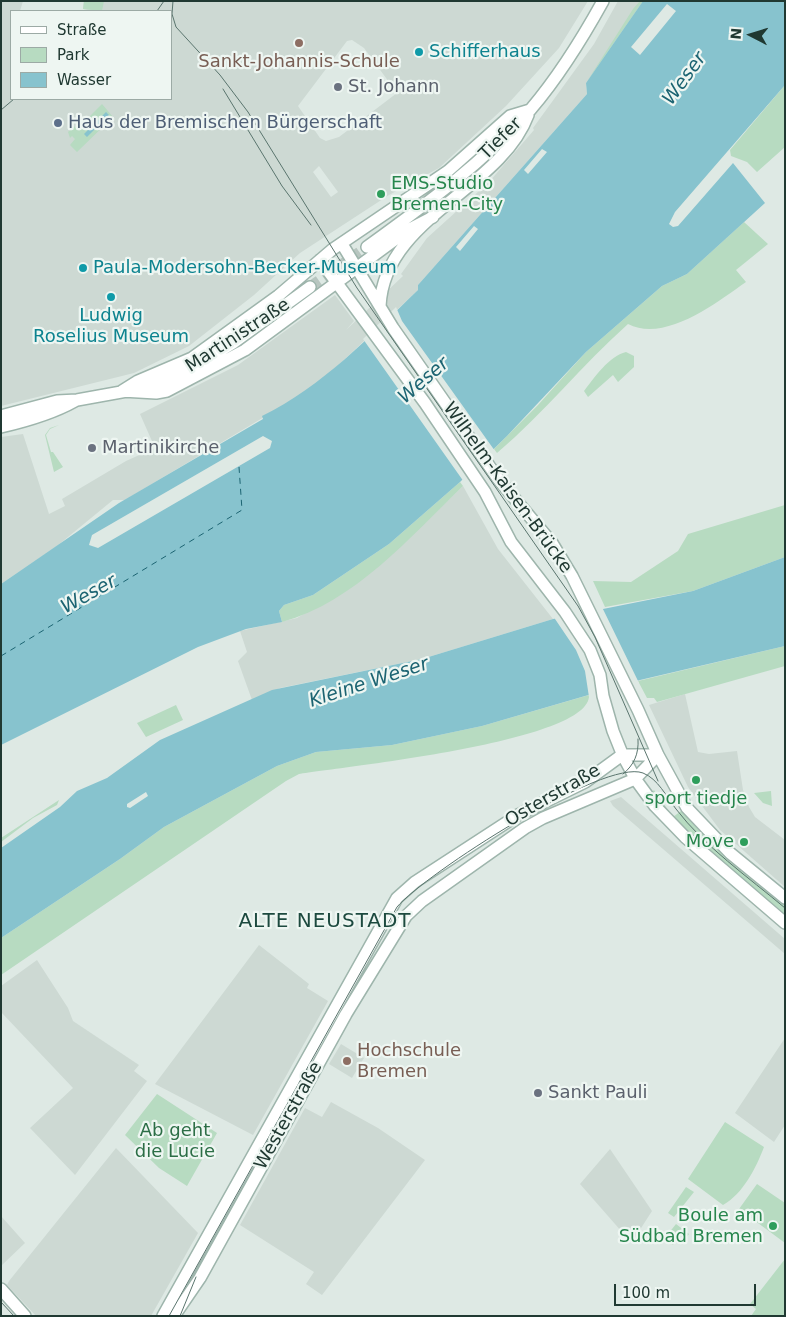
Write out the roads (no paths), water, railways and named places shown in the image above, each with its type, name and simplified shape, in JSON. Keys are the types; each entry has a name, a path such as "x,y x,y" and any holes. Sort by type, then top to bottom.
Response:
{"main road":[{"name":"Tiefer","path":"367,247 475,165 530,110 568,59 603,1"},
{"path":"379,301 384,275 392,262 432,218 501,155 523,130 530,110"},
{"path":"122,391 138,381 192,358 278,296 320,260 448,171 510,116 530,110"},
{"path":"122,391 156,393 185,384 245,350 408,230 432,218"},
{"name":"Wilhelm-Kaisen-Brücke","path":"342,244 499,480 552,543 585,603 658,755 687,808 730,852 785,898"},
{"name":"Wilhelm-Kaisen-Brücke","path":"320,260 338,281 486,492 511,542 563,610 590,650 600,674 603,696 622,755 635,779 655,806 685,837 785,923"},
{"name":"Martinistraße","path":"1,416 58,401 77,400 149,387 189,370 233,343 310,287"},
{"name":"Martinistraße","path":"1,426 25,422 59,410 77,400"},
{"path":"622,755 658,755"},
{"name":"Osterstraße","path":"386,917 397,898 414,882 518,815 585,782 622,755"},
{"name":"Osterstraße","path":"406,916 422,901 525,828 543,818 635,779 658,755"},
{"name":"Westerstraße","path":"174,1316 200,1278 346,1014 406,916"},
{"name":"Westerstraße","path":"163,1316 386,917"},
{"path":"1,1289 25,1316"}],"water":[{"name":"Weser","path":"643,1 785,1 785,85 675,212 669,224 673,227 678,226 733,163 765,203 687,274 662,286 586,352 507,436 460,482 389,544 313,595 284,605 279,611 282,622 246,629 198,647 1,745 1,584 119,503 263,419 262,416 305,390 363,343 418,290 418,285 587,94 586,83"},
{"path":"106,112 109,115 87,137 84,134"},
{"name":"Kleine Weser","path":"785,557 785,646 640,680 482,726 392,745 316,752 277,766 164,827 120,859 1,938 1,848 60,807 77,791 107,778 160,740 272,690 422,659 553,619 693,591","holes":["146,792 148,796 130,808 127,807 127,804"]}],"tunnel":[{"path":"310,287 367,247"}],"tram line":[{"path":"158,10 164,1"},
{"path":"173,1 172,14 176,27 220,75 248,112 357,288 578,606 595,637 658,781"},
{"path":"223,89 282,186 311,225"},
{"path":"1,110 13,100"},
{"path":"623,774 635,759 638,750 638,739"},
{"path":"169,1316 397,907 414,891 477,846 555,800 592,783 622,773 643,773 653,779 687,823 700,836 785,908"},
{"path":"180,1316 196,1277"},
{"path":"1,1302 14,1316"}],"place":[{"name":"Sankt-Johannis-Schule","path":"299,43"},
{"name":"Schifferhaus","path":"419,52"},
{"name":"St. Johann","path":"338,87"},
{"name":"Haus der Bremischen Bürgerschaft","path":"58,123"},
{"name":"EMS-Studio Bremen-City","path":"381,194"},
{"name":"Paula-Modersohn-Becker-Museum","path":"83,268"},
{"name":"Ludwig Roselius Museum","path":"111,297"},
{"name":"Martinikirche","path":"92,448"},
{"name":"sport tiedje","path":"696,780"},
{"name":"Move","path":"744,842"},
{"name":"Hochschule Bremen","path":"347,1061"},
{"name":"Sankt Pauli","path":"538,1093"},
{"name":"Boule am Südbad Bremen","path":"773,1226"}],"district":[{"name":"ALTE NEUSTADT","path":"325,922"}],"park label":[{"name":"Ab geht die Lucie","path":"175,1141"}]}
